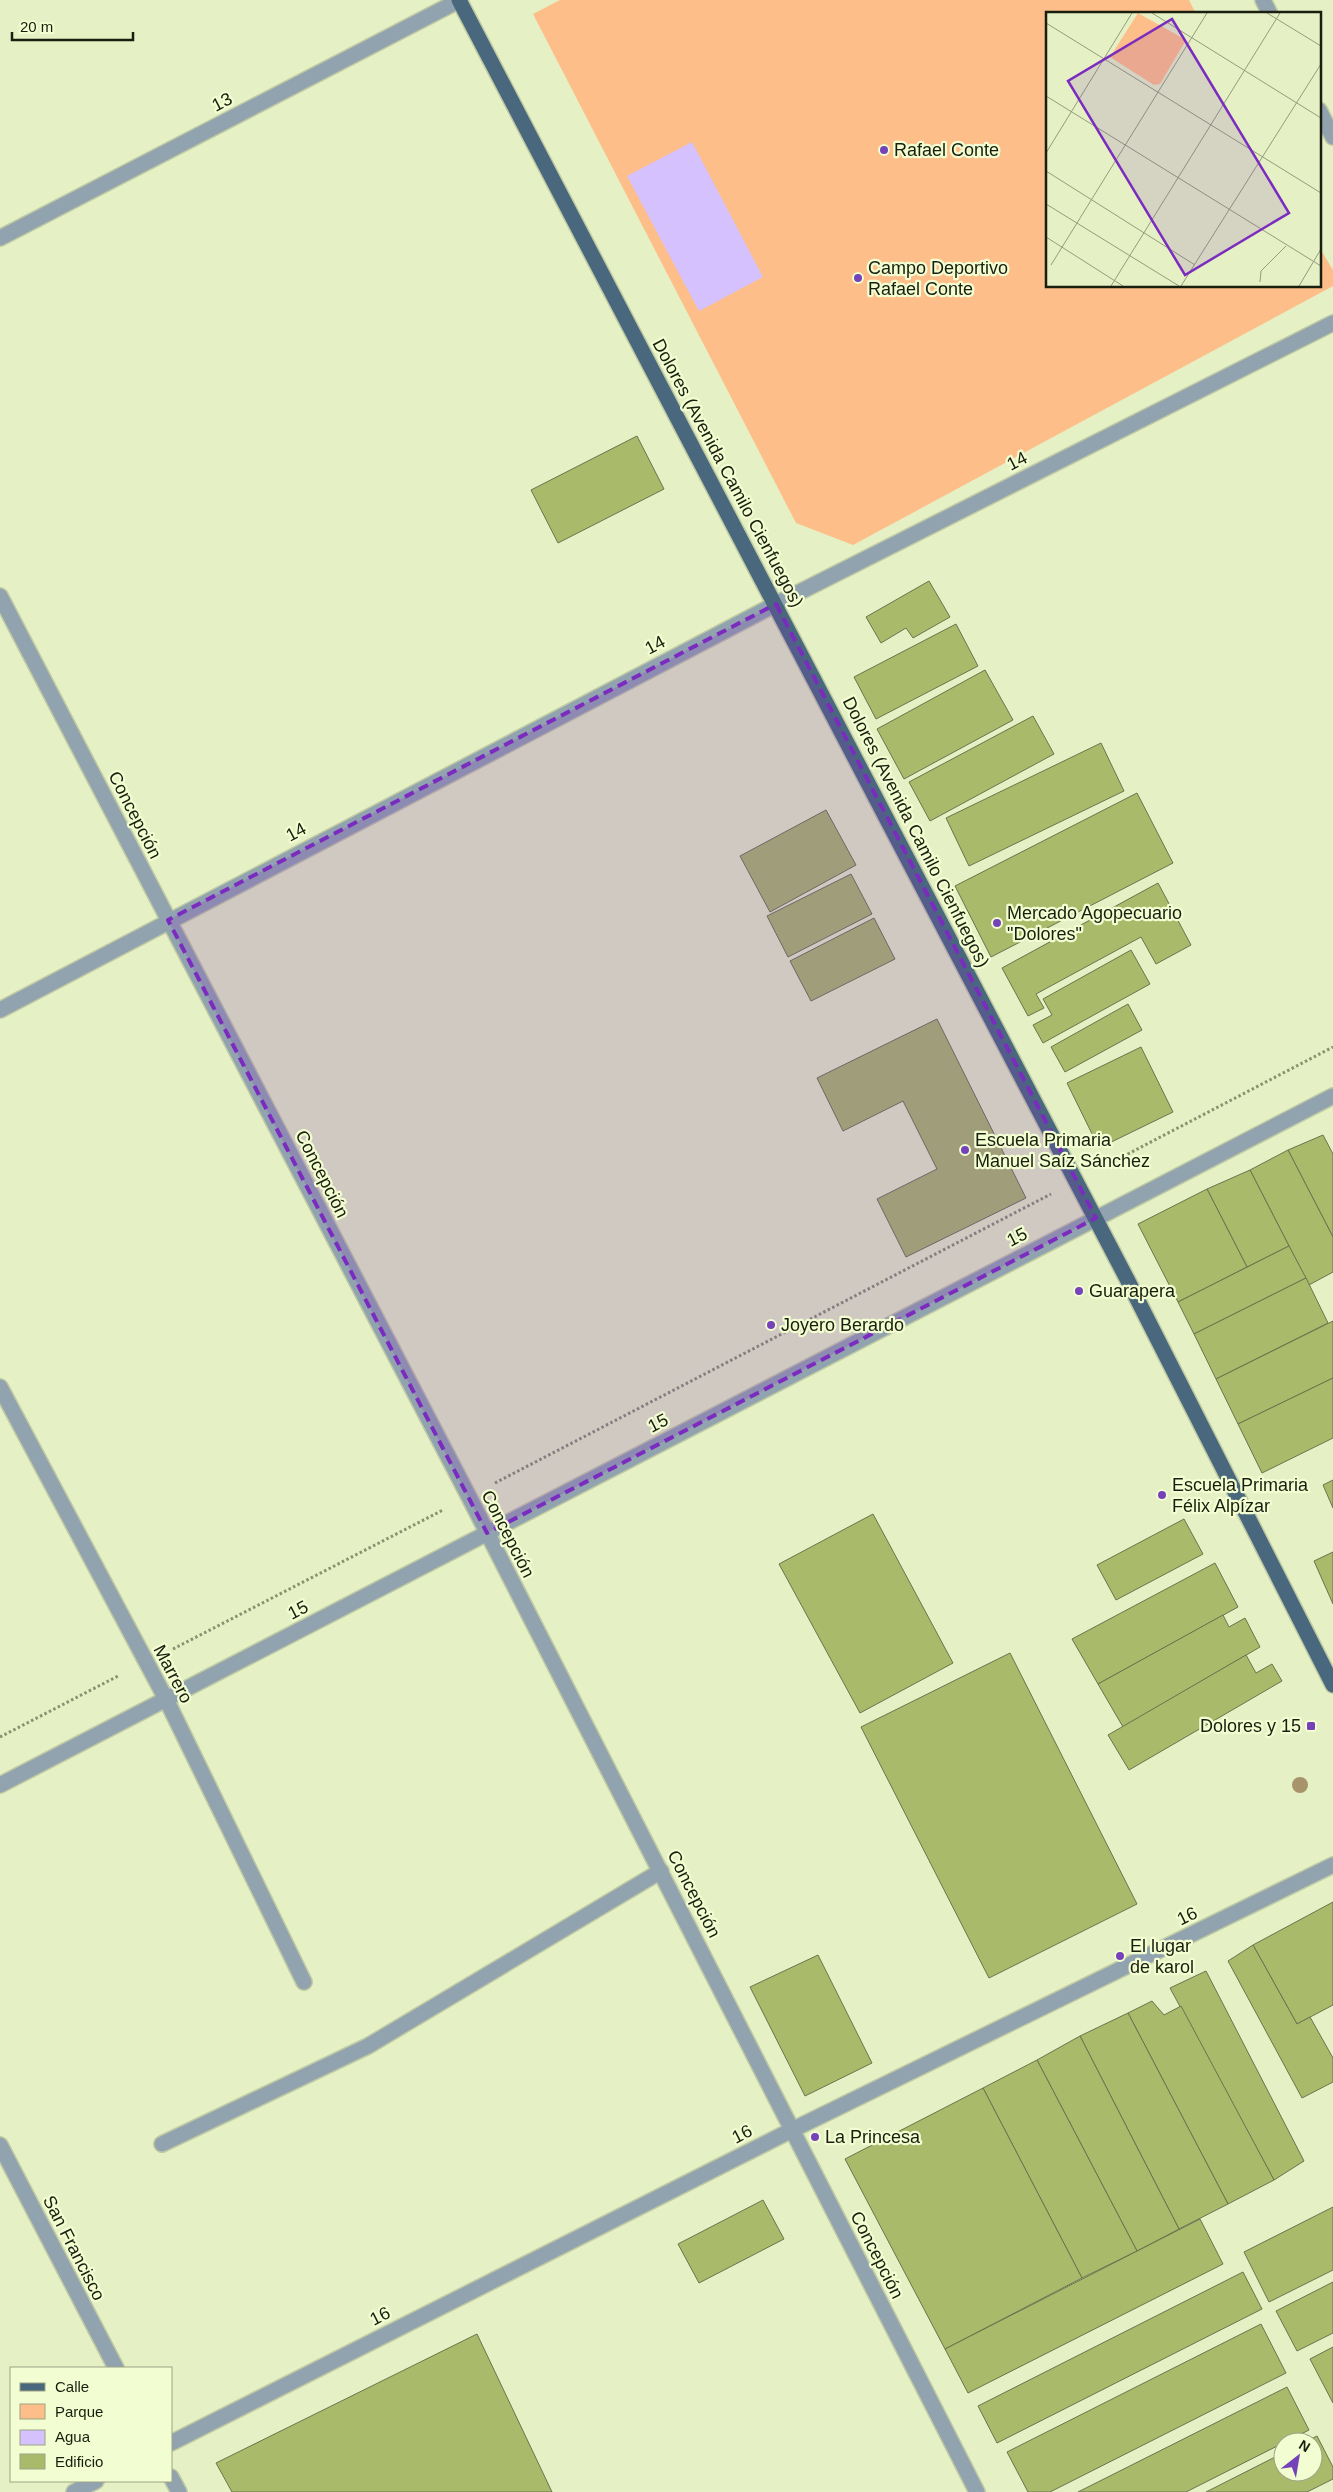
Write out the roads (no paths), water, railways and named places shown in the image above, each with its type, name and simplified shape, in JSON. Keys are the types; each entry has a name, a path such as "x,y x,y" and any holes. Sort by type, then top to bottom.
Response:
{"main road":[{"name":"Dolores (Avenida Camilo Cienfuegos)","path":"460,0 1096,1218 1333,1685"}],"street":[{"name":"13","path":"0,238 460,0"},
{"path":"1263,0 1269,12"},
{"path":"1320,112 1333,137"},
{"name":"14","path":"0,1010 168,920 776,604 1333,323"},
{"name":"Concepción","path":"0,596 469,1497 977,2492"},
{"name":"15","path":"0,1785 1333,1096"},
{"name":"Marrero","path":"0,1387 166,1700 304,1982"},
{"name":"16","path":"172,2442 792,2130 1333,1865"},
{"path":"162,2144 368,2046 661,1871"},
{"name":"San Francisco","path":"0,2146 115,2367"},
{"path":"172,2478 179,2492"},
{"path":"74,2492 94,2482"}],"water":[{"path":"692,142 763,277 699,311 627,176"}],"place":[{"name":"Rafael Conte","path":"884,150"},
{"name":"Campo Deportivo Rafael Conte","path":"858,278"},
{"name":"Mercado Agopecuario \"Dolores\"","path":"997,923"},
{"name":"Escuela Primaria Manuel Saíz Sánchez","path":"965,1150"},
{"name":"Guarapera","path":"1079,1291"},
{"name":"Joyero Berardo","path":"771,1325"},
{"name":"Escuela Primaria Félix Alpízar","path":"1162,1495"},
{"name":"Dolores y 15","path":"1311,1726"},
{"name":"El lugar de karol","path":"1120,1956"},
{"name":"La Princesa","path":"815,2137"}]}
